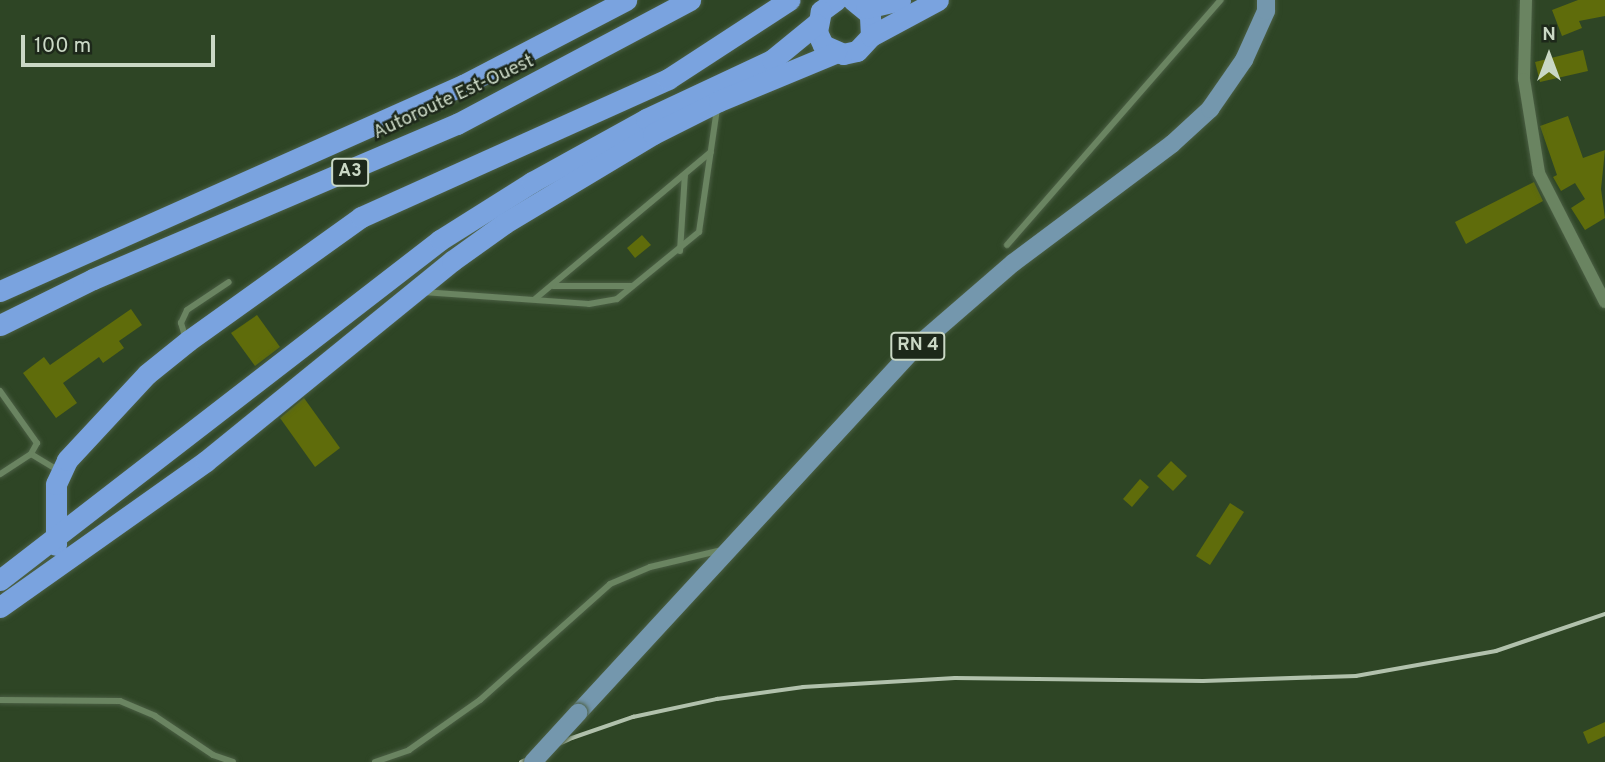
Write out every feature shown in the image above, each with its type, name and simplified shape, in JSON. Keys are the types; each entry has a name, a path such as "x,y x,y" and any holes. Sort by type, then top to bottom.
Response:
{"highway":[{"name":"Autoroute Est-Ouest","path":"0,291 463,85 626,0"},
{"name":"Autoroute Est-Ouest","path":"0,324 93,279 457,124 690,0"},
{"path":"55,565 60,471 147,374 188,341 361,217 668,79 789,0"},
{"path":"0,580 335,318 506,197 654,115 772,60 843,2 900,0"},
{"path":"0,607 55,565 206,461 452,261 550,195 719,101 835,53 857,51 871,36 938,0"},
{"path":"843,2 872,21 871,36"},
{"path":"816,24 823,45 835,53"},
{"path":"335,318 355,342"}],"main road":[{"name":"RN 4","path":"533,762 934,331 1013,263 1195,124 1236,75 1268,4"}],"street":[{"path":"1526,0 1524,79 1539,173 1605,302"}],"lane":[{"path":"1007,245 1221,0"},
{"path":"414,293 603,303 634,286 680,251 704,220 719,101"},
{"path":"535,299 711,152"},
{"path":"680,251 685,174"},
{"path":"188,341 182,328 183,314 229,282"},
{"path":"552,286 634,286"},
{"path":"0,391 36,439 31,454 0,474"},
{"path":"31,454 60,471"},
{"path":"375,762 409,750 480,701 610,583 650,567 732,548"},
{"path":"0,700 120,701 155,716 213,755 233,762"}],"building":[{"path":"1578,0 1605,0 1605,16 1579,21 1582,28 1562,36 1552,10"},
{"path":"1583,50 1588,71 1540,82 1535,62"},
{"path":"1568,116 1583,158 1605,150 1601,189 1605,218 1585,230 1571,208 1585,199 1575,183 1561,191 1553,177 1557,175 1540,126"},
{"path":"1534,182 1543,201 1466,244 1455,222"},
{"path":"642,235 651,245 635,258 627,248"},
{"path":"131,309 142,325 119,341 124,348 103,363 99,357 63,383 77,403 56,418 23,373 44,357 50,365"},
{"path":"257,315 280,347 255,366 231,333"},
{"path":"304,398 340,448 315,467 280,418"},
{"path":"1171,461 1187,476 1173,491 1157,476"},
{"path":"1140,479 1149,487 1132,507 1123,499"},
{"path":"1230,503 1244,512 1210,565 1196,556"},
{"path":"1605,722 1605,736 1588,744 1583,732"}],"railway":[{"path":"521,762 572,738 633,717 717,699 803,687 955,678 1203,681 1356,676 1496,651 1605,614"}]}
